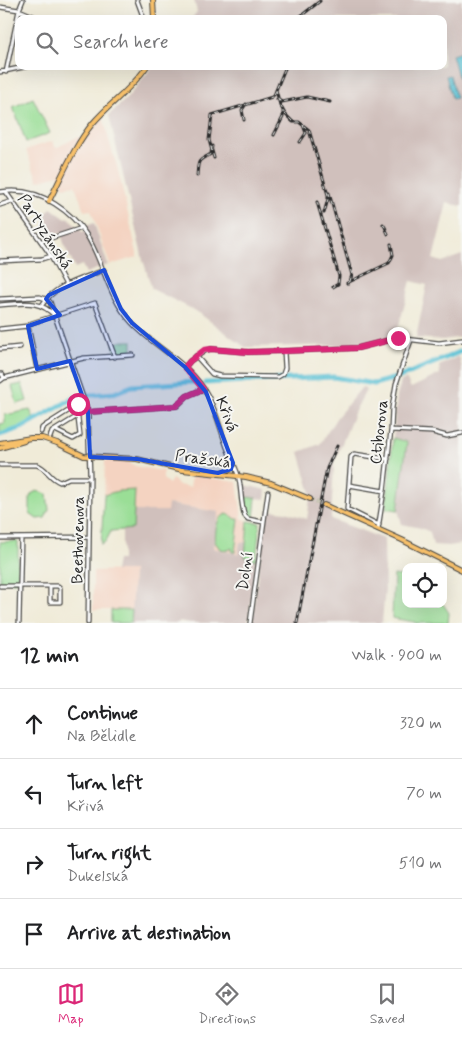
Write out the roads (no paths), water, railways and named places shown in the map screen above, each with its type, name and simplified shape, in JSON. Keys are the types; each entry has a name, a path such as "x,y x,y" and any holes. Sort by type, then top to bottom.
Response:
{"main road":[{"path":"154,0 154,15"},
{"path":"49,201 70,157 88,130 144,70"},
{"path":"0,443 36,438 49,440 90,457"},
{"path":"0,448 36,438"},
{"name":"Pražská","path":"90,457 137,459 183,470 238,475 270,483 310,499"},
{"path":"324,505 378,527 462,570"}],"street":[{"path":"18,15 23,0"},
{"path":"137,0 143,15"},
{"path":"0,7 19,10 31,15"},
{"path":"6,72 15,29"},
{"path":"0,72 15,70"},
{"name":"Partyzánská","path":"6,191 42,241 66,285"},
{"name":"Křivá","path":"0,192 28,192 49,201 73,217 92,242 118,302 132,323 185,367 210,399 238,475"},
{"path":"0,205 12,201"},
{"path":"42,241 79,229"},
{"path":"0,261 42,259 51,256"},
{"path":"42,305 46,299 66,285 104,270"},
{"path":"0,299 35,297 46,299 52,304 88,412 176,406 187,396 203,389"},
{"path":"0,305 32,303 42,305 56,316"},
{"path":"0,329 28,326 32,323 95,303 115,356"},
{"path":"28,326 37,369"},
{"path":"185,367 204,350 211,349 248,352 284,351 358,348 398,338 439,343 462,340"},
{"name":"Ctiborova","path":"378,527 392,430 392,408 396,384 411,340"},
{"path":"0,349 20,346"},
{"path":"196,356 212,374 220,376 278,376 283,374 285,368 284,351"},
{"path":"0,374 2,374 2,380 37,369 84,358 133,355"},
{"path":"41,432 42,428 46,425 84,401"},
{"name":"Beethovenova","path":"88,412 90,457 88,623"},
{"path":"49,440 52,432 55,430 76,417 78,418 80,435 72,439 55,430"},
{"path":"392,430 432,432 447,436 462,433"},
{"path":"378,527 348,510 350,457 354,454 388,459"},
{"path":"218,473 230,468 233,463"},
{"path":"0,464 41,466 60,482 69,478 90,478"},
{"path":"238,475 245,516 248,519 263,522"},
{"path":"349,485 384,491"},
{"name":"Dolní","path":"250,623 268,492"},
{"path":"0,538 89,537"},
{"path":"19,623 21,538"},
{"path":"0,586 20,586 50,586 58,586 60,588 60,602 50,602 50,586"}],"water":[{"path":"462,52 462,90 452,55"},
{"path":"450,75 456,98 452,99 446,76"}],"waterway":[{"path":"205,383 334,377 374,384 400,377 462,351"},
{"path":"0,435 21,428 74,398 114,393 132,386 193,382"}],"tunnel":[{"path":"310,499 324,505"}],"railway":[{"path":"302,15 320,1"},
{"path":"274,95 284,70"},
{"path":"276,90 280,105 285,114 293,122 299,122 309,130 328,195 324,213"},
{"path":"214,158 209,140 212,115 272,97"},
{"path":"277,99 282,102 307,97 330,102"},
{"path":"244,120 242,110 246,104"},
{"path":"274,135 283,117 283,111"},
{"path":"300,142 306,133 303,125"},
{"path":"197,176 200,161 211,154 212,146"},
{"path":"329,193 352,275 348,283"},
{"path":"317,202 339,276 338,284 333,287"},
{"path":"383,224 388,234"},
{"path":"347,283 389,263 393,255 391,244"},
{"path":"297,623 327,468 337,446"}]}
